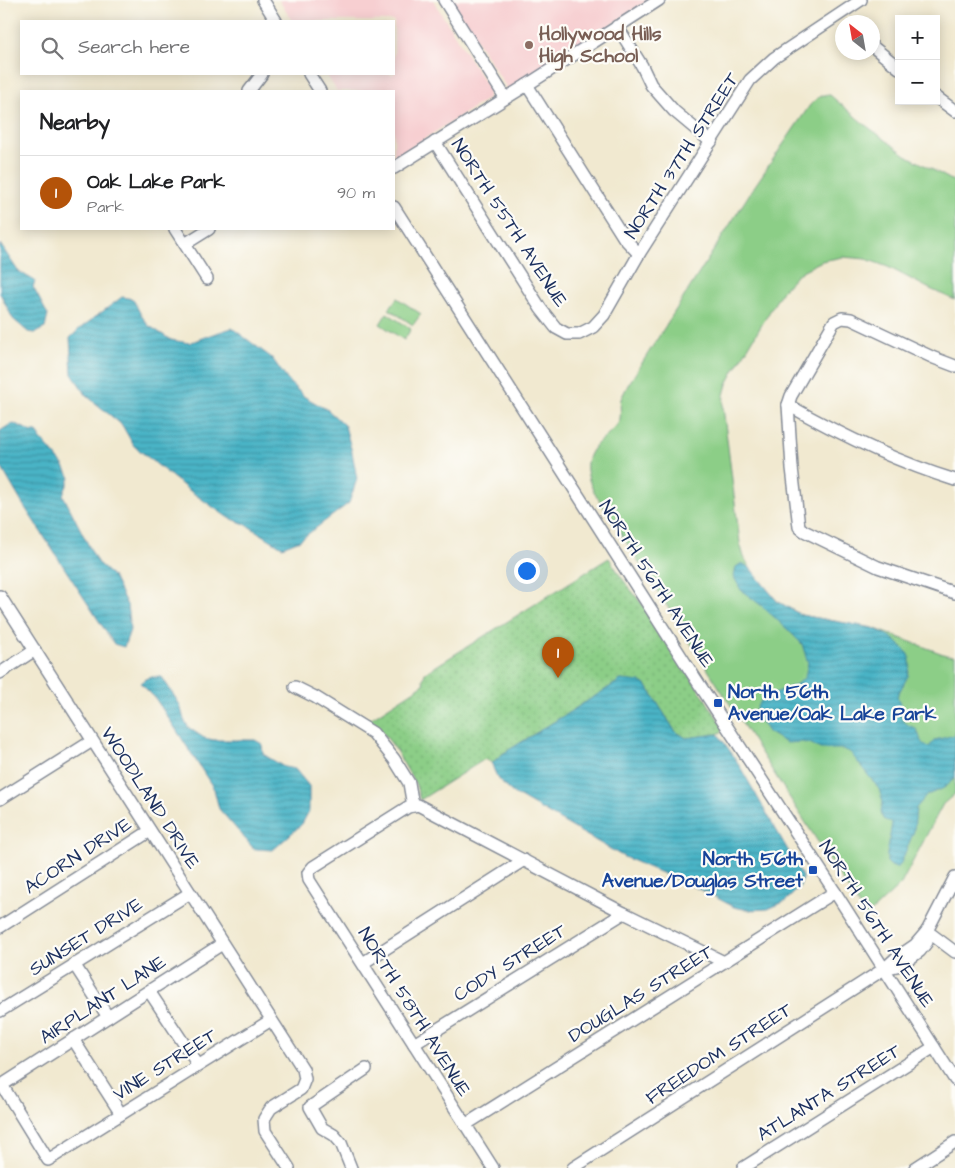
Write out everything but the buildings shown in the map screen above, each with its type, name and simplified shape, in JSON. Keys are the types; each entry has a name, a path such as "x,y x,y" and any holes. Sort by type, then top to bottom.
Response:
{"street":[{"path":"263,0 275,20"},
{"path":"444,0 505,97"},
{"path":"395,167 659,0"},
{"name":"NORTH 37TH STREET","path":"844,15 861,0"},
{"name":"NORTH 37TH STREET","path":"579,334 593,327 604,315 639,254 750,80 774,58 835,22"},
{"path":"618,26 651,85 674,111 711,142"},
{"path":"880,53 895,65"},
{"path":"250,90 261,75"},
{"path":"310,75 319,90"},
{"path":"527,85 624,238 639,254"},
{"path":"940,100 955,110"},
{"name":"NORTH 55TH AVENUE","path":"435,142 540,309 556,328 567,334 579,334"},
{"name":"NORTH 56TH AVENUE","path":"395,209 955,1080"},
{"path":"176,230 207,280"},
{"path":"184,244 207,230"},
{"path":"955,366 850,319 842,318 834,322 791,396 788,405 792,468 800,527 804,532 878,567 955,593"},
{"path":"788,405 865,445 955,480"},
{"name":"WOODLAND DRIVE","path":"0,596 271,1020"},
{"path":"0,673 35,650"},
{"path":"295,687 315,697 373,733 410,782 416,805 624,913 724,962"},
{"path":"0,799 92,741"},
{"name":"NORTH 58TH AVENUE","path":"416,805 408,807 313,867 308,873 309,880 493,1168"},
{"name":"ACORN DRIVE","path":"0,927 150,831"},
{"path":"363,963 524,860"},
{"name":"FREEDOM STREET","path":"573,1168 884,969 896,958 914,950 927,931 955,877"},
{"name":"DOUGLAS STREET","path":"465,1125 835,892"},
{"name":"SUNSET DRIVE","path":"0,1011 190,893"},
{"name":"CODY STREET","path":"414,1044 624,913"},
{"path":"927,931 955,952"},
{"name":"AIRPLANT LANE","path":"48,1160 2,1085 222,944"},
{"path":"74,964 108,1017"},
{"path":"149,991 198,1065"},
{"path":"271,1020 303,1069 305,1079 301,1089 271,1108 264,1119 265,1131 289,1168"},
{"name":"VINE STREET","path":"48,1160 271,1020"},
{"path":"73,1040 121,1114"},
{"name":"ATLANTA STREET","path":"743,1168 934,1047"},
{"path":"351,1168 341,1143 334,1135 322,1128 310,1107 366,1070"},
{"path":"915,1168 955,1142"}],"shaded area":[{"path":"279,0 433,0 490,91 487,99 395,157 395,90 336,90 327,75 395,75 395,20 291,20"},
{"name":"Hollywood Hills High School","path":"451,0 649,0 508,90"}],"green space":[{"path":"823,95 830,95 864,124 906,155 955,182 955,300 888,267 866,259 843,257 822,261 797,275 782,291 733,373 724,395 723,407 740,543 750,568 777,601 801,615 873,628 946,655 955,656 955,794 943,804 901,884 866,917 593,490 587,473 590,454 619,422 621,399 628,385 750,193 810,105"},
{"path":"397,298 421,314 413,325 389,309"},
{"path":"387,313 411,329 404,340 380,324"},
{"path":"609,558 621,577 656,622 725,730 718,734 686,738 675,731 646,685 621,680 504,753 492,763 485,759 420,800 416,785 394,747 383,733 367,721 424,684 425,673"}],"water":[{"path":"0,244 18,271 35,281 33,287 48,315 45,328 35,333 28,332 13,319 0,293"},
{"path":"122,297 133,299 148,325 171,340 189,343 232,328 272,358 289,382 305,397 328,410 345,426 357,479 349,503 300,540 282,547 245,524 227,517 186,488 134,446 122,425 87,396 72,374 70,338"},
{"path":"11,424 37,432 64,466 70,478 63,495 97,562 113,577 127,605 130,630 124,647 114,644 22,503 0,465 0,431"},
{"path":"742,563 750,568 777,601 801,615 873,628 891,637 910,657 908,676 897,696 901,707 901,717 908,725 916,729 922,742 929,747 935,740 955,735 955,778 944,788 927,795 916,808 914,831 900,865 896,868 887,862 892,823 883,819 881,811 883,802 879,789 850,752 843,749 820,749 812,744 802,742 786,743 768,732 755,712 757,706 764,698 793,686 805,677 808,663 802,644 762,606 741,590 734,577 736,567"},
{"path":"149,677 162,677 180,705 184,720 189,728 204,738 214,740 255,740 262,744 263,754 284,767 295,769 309,786 309,811 302,824 273,850 254,849 219,809 214,789 155,698 140,683"},
{"path":"621,680 641,682 646,685 675,731 686,738 718,734 735,758 803,879 799,888 786,901 768,909 749,910 734,907 706,892 624,857 513,793 500,780 495,773 492,763 504,753"}],"place":[{"name":"Hollywood Hills High School","path":"529,45"},
{"name":"Oak Lake Park","path":"558,678"},
{"name":"North 56th Avenue/Oak Lake Park","path":"718,703"},
{"name":"North 56th Avenue/Douglas Street","path":"813,870"}]}
